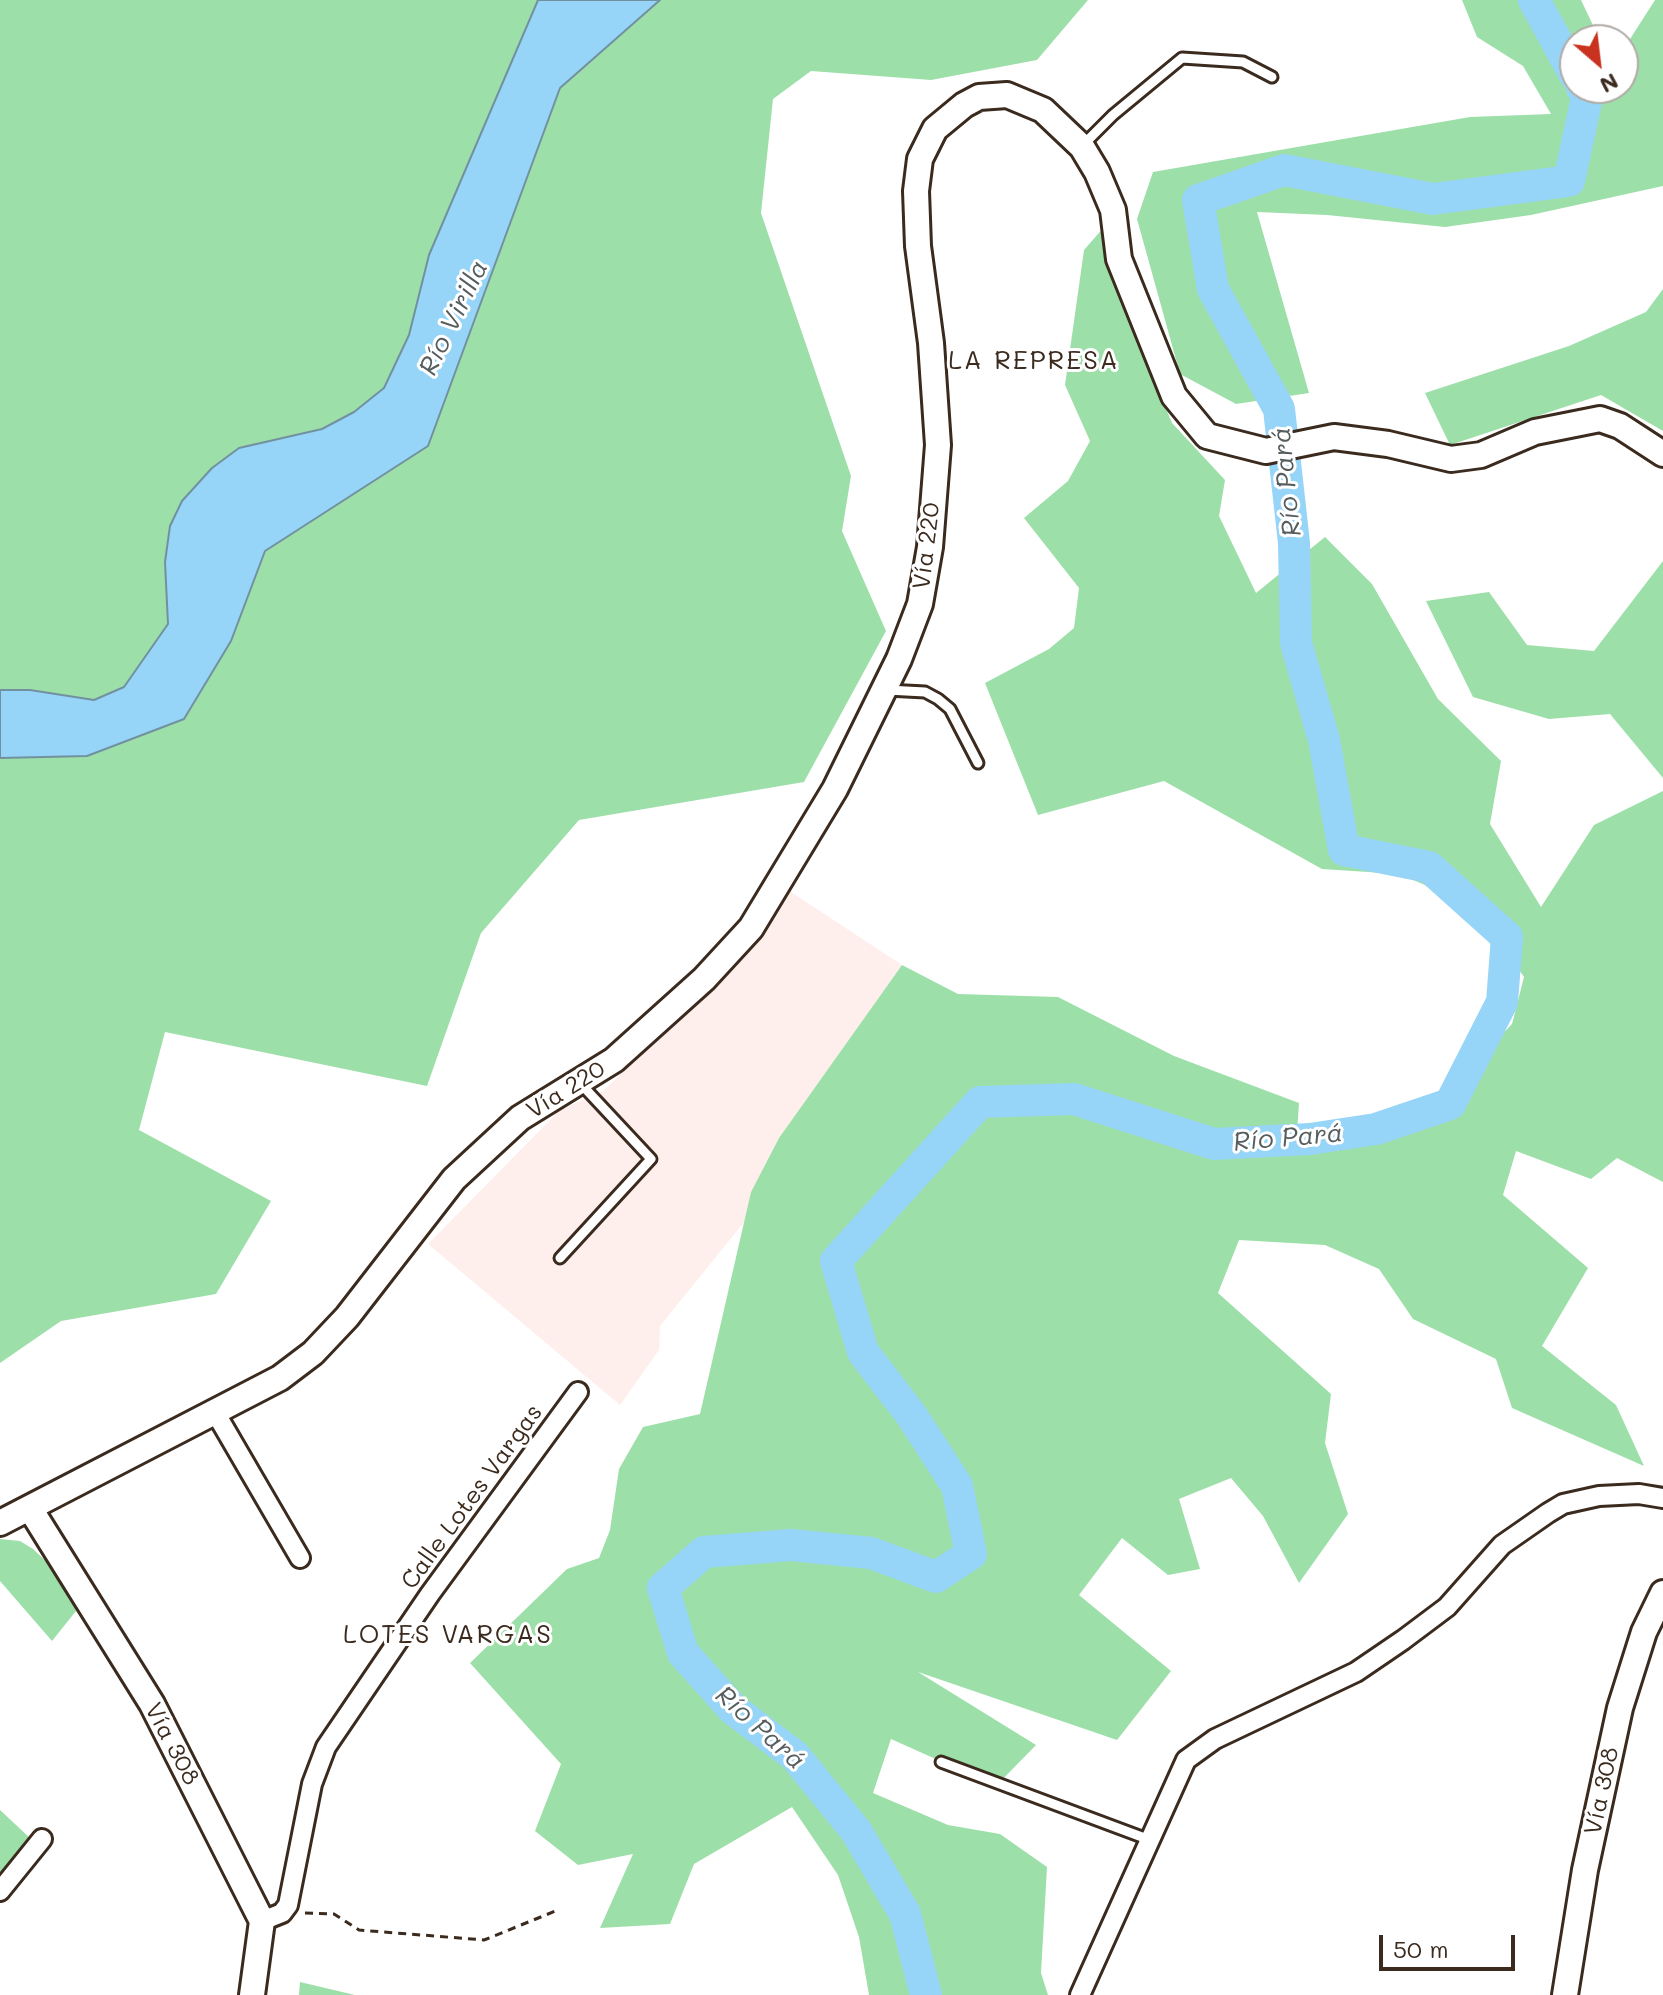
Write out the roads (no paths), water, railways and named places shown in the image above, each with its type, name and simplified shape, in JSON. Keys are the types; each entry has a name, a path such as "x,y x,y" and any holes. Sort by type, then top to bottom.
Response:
{"main road":[{"name":"Vía 220","path":"0,1523 31,1510 280,1378 313,1353 347,1317 454,1179 520,1118 614,1060 693,990 751,928 835,789 884,690 920,604 930,547 938,445 931,343 918,246 916,191 920,159 935,129 964,105 979,97 1007,95 1043,110 1082,147 1097,172 1113,210 1119,259 1174,396 1207,436 1266,451 1334,437 1388,444 1451,459 1481,455 1535,432 1600,419 1620,426 1663,454"},
{"name":"Vía 308","path":"31,1510 152,1704 272,1917"},
{"name":"Vía 308","path":"1565,1995 1585,1870 1620,1708 1644,1632 1663,1593"},
{"path":"252,1995 272,1917"}],"street":[{"name":"Calle Lotes Vargas","path":"272,1917 288,1905 312,1784 326,1747 430,1594 578,1392"},
{"path":"215,1412 300,1558"},
{"path":"1080,1995 1186,1760 1215,1739 1356,1672 1447,1607 1502,1545 1563,1504 1599,1496 1639,1494 1663,1498"},
{"path":"0,1891 42,1839"}],"lane":[{"path":"1082,147 1113,115 1182,58 1243,62 1272,77"},
{"path":"884,690 925,692 938,699 950,709 978,763"},
{"path":"560,1258 651,1159 580,1083"},
{"path":"941,1762 1150,1840"}],"water":[{"name":"Río Virilla","path":"538,0 660,0 560,88 428,446 265,551 231,641 184,719 87,756 0,758 0,690 30,690 94,700 124,687 168,624 165,562 170,526 182,501 212,468 239,448 322,429 354,412 384,388 409,335 429,255"}],"waterway":[{"name":"Río Pará","path":"1534,0 1559,46"},
{"name":"Río Pará","path":"926,1995 905,1914 856,1831 795,1756 733,1709 683,1653 663,1588 704,1552 791,1545 871,1553 936,1577 971,1554 957,1486 912,1416 863,1352 836,1261 980,1102 1074,1099 1214,1144 1310,1139 1376,1129 1450,1104 1502,1002 1507,937 1429,867 1344,850 1324,740 1296,643 1294,543 1279,409 1213,289 1198,200 1284,170 1433,199 1569,181 1586,104"}],"district":[{"name":"LA REPRESA","path":"1034,361"},
{"name":"LOTES VARGAS","path":"448,1635"}]}
